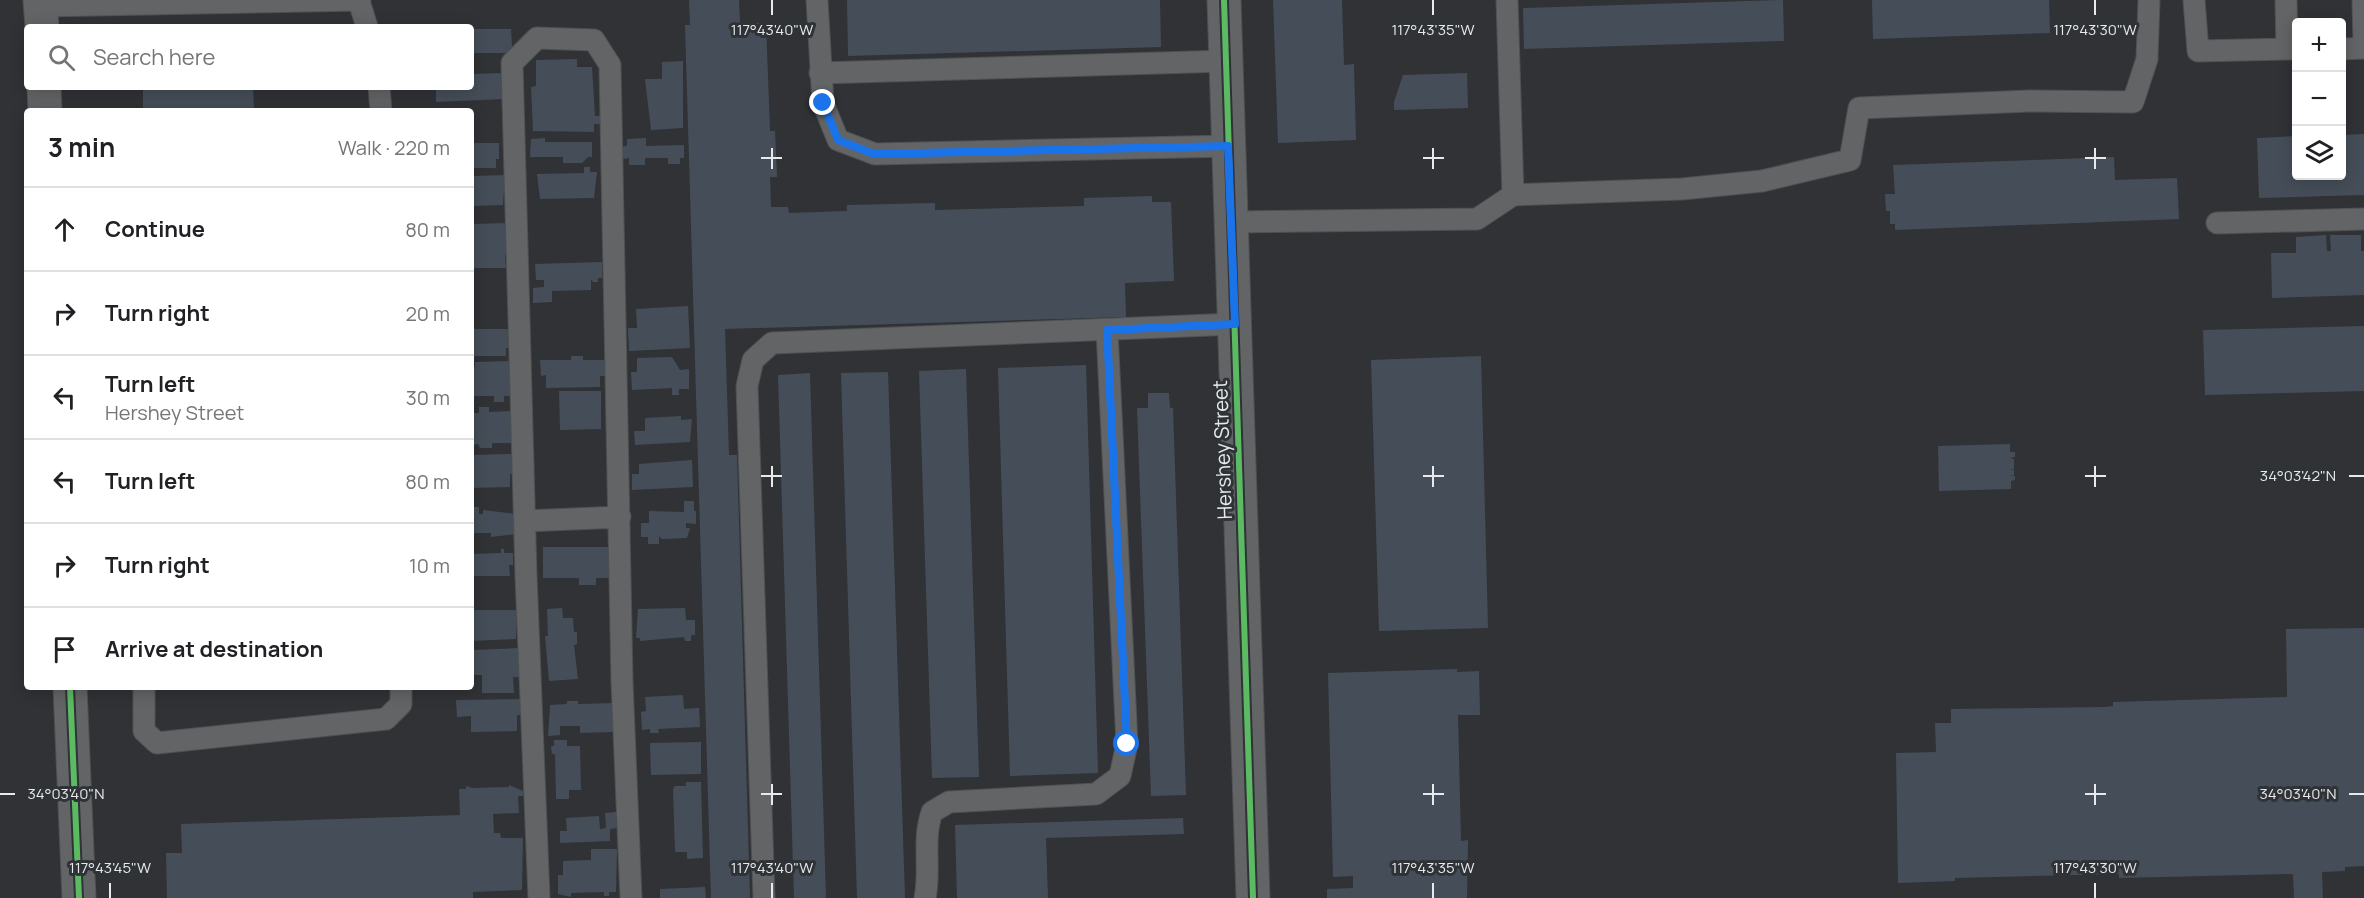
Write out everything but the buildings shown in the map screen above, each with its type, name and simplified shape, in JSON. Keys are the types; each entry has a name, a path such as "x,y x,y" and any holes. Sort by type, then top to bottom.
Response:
{"street":[{"name":"Hershey Street","path":"1224,0 1253,898"},
{"path":"44,90 45,108"},
{"path":"70,690 79,898"}],"lane":[{"path":"41,11 360,0 366,24"},
{"path":"817,0 823,103 838,140 874,154 1228,146"},
{"path":"1507,0 1513,195"},
{"path":"1231,222 1477,219 1513,195 1682,189 1762,180 1850,160 1859,108 2029,101 2133,102 2147,59 2150,0"},
{"path":"2194,0 2198,51 2292,49 2286,0"},
{"path":"2346,49 2364,48 2363,0"},
{"path":"538,898 512,63 537,38 594,40 610,65 622,682 631,898"},
{"path":"820,74 1226,61"},
{"path":"379,90 381,108"},
{"path":"2217,224 2364,219"},
{"path":"764,898 747,386 753,360 772,343 1235,324"},
{"path":"925,898 928,883 926,828 932,812 949,802 1096,794 1120,776 1127,744 1107,330"},
{"path":"525,521 620,517"},
{"path":"144,690 144,731 157,743 386,719 401,704 401,690"}],"cycle path":[{"path":"1224,0 1253,898"},
{"path":"70,690 79,898"}],"route":[{"path":"823,103 838,140 874,154 1228,146 1235,324 1107,330 1127,744"}]}
